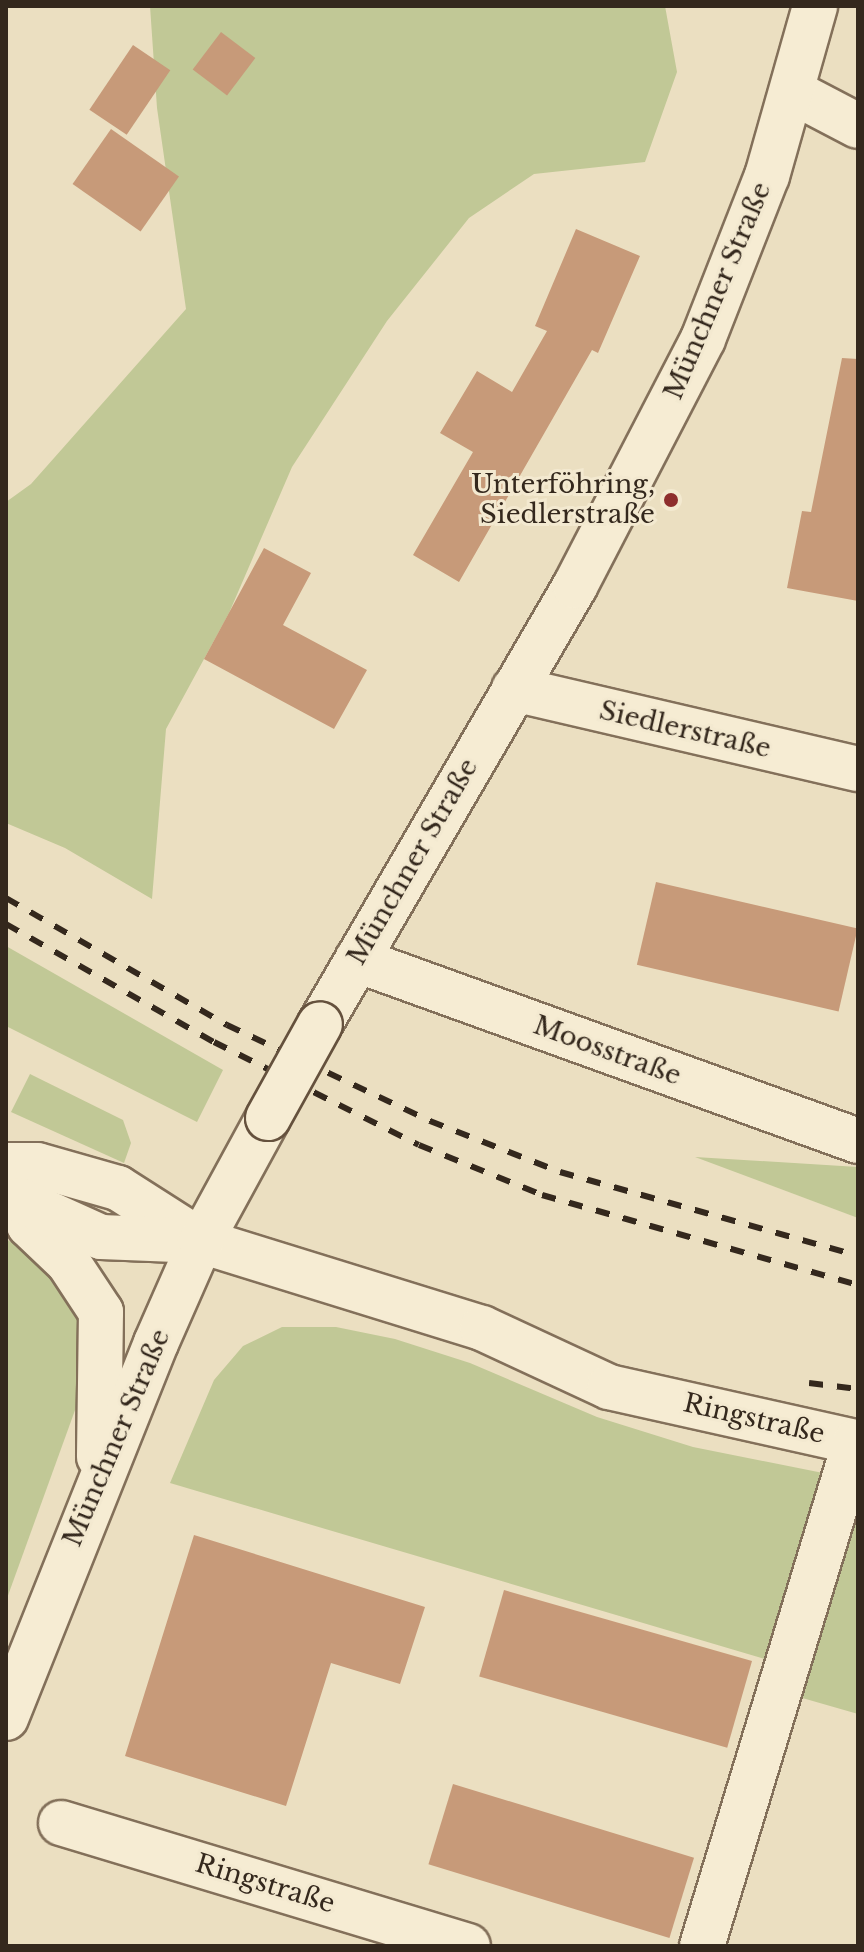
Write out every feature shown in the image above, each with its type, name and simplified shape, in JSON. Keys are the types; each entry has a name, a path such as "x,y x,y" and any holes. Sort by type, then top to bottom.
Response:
{"street":[{"name":"Münchner Straße","path":"6,1718 98,1476 201,1241 320,1024 625,495 703,339 793,92 815,6"},
{"path":"793,92 858,87"},
{"path":"793,92 858,126"},
{"name":"Siedlerstraße","path":"514,689 858,769"},
{"name":"Moosstraße","path":"357,960 858,1141"},
{"path":"98,1476 101,1312 68,1262 29,1225 10,1186 37,1165 118,1188 201,1241"},
{"name":"Ringstraße","path":"201,1241 482,1328 609,1387 855,1442 702,1946"},
{"name":"Ringstraße","path":"61,1823 468,1946"}],"green space":[{"path":"150,6 665,6 677,72 645,162 534,174 469,218 387,321 292,467 229,613 166,729 152,899 65,848 6,823 6,502 31,484 186,309 157,108"},
{"path":"6,946 223,1070 197,1122 6,1026"},
{"path":"30,1074 123,1120 131,1143 124,1163 11,1112"},
{"path":"695,1157 858,1167 858,1218"},
{"path":"6,1239 59,1272 86,1325 87,1377 6,1601"},
{"path":"282,1327 336,1327 395,1339 470,1363 597,1417 693,1447 858,1480 858,1714 778,1691 785,1665 170,1483 214,1380 243,1346"}],"building":[{"path":"221,32 255,58 227,95 193,70"},
{"path":"133,45 170,70 127,135 89,110"},
{"path":"111,129 179,177 141,231 73,184"},
{"path":"576,229 640,256 598,353 592,350 459,582 413,555 473,452 440,433 477,371 512,392 547,331 535,326"},
{"path":"842,358 858,359 858,601 787,588 802,511 811,512"},
{"path":"264,548 311,573 283,625 367,670 334,729 204,659"},
{"path":"656,882 858,929 839,1011 637,965"},
{"path":"194,1535 425,1607 400,1684 331,1663 286,1806 125,1756"},
{"path":"504,1590 752,1661 727,1748 479,1677"},
{"path":"453,1784 694,1858 669,1938 428,1864"}],"railway":[{"path":"6,898 227,1025 430,1121 560,1172 858,1256"},
{"path":"6,924 214,1042 419,1145 542,1195 858,1285"},
{"path":"809,1383 858,1389"}],"place":[{"name":"Unterföhring, Siedlerstraße","path":"671,500"}]}
